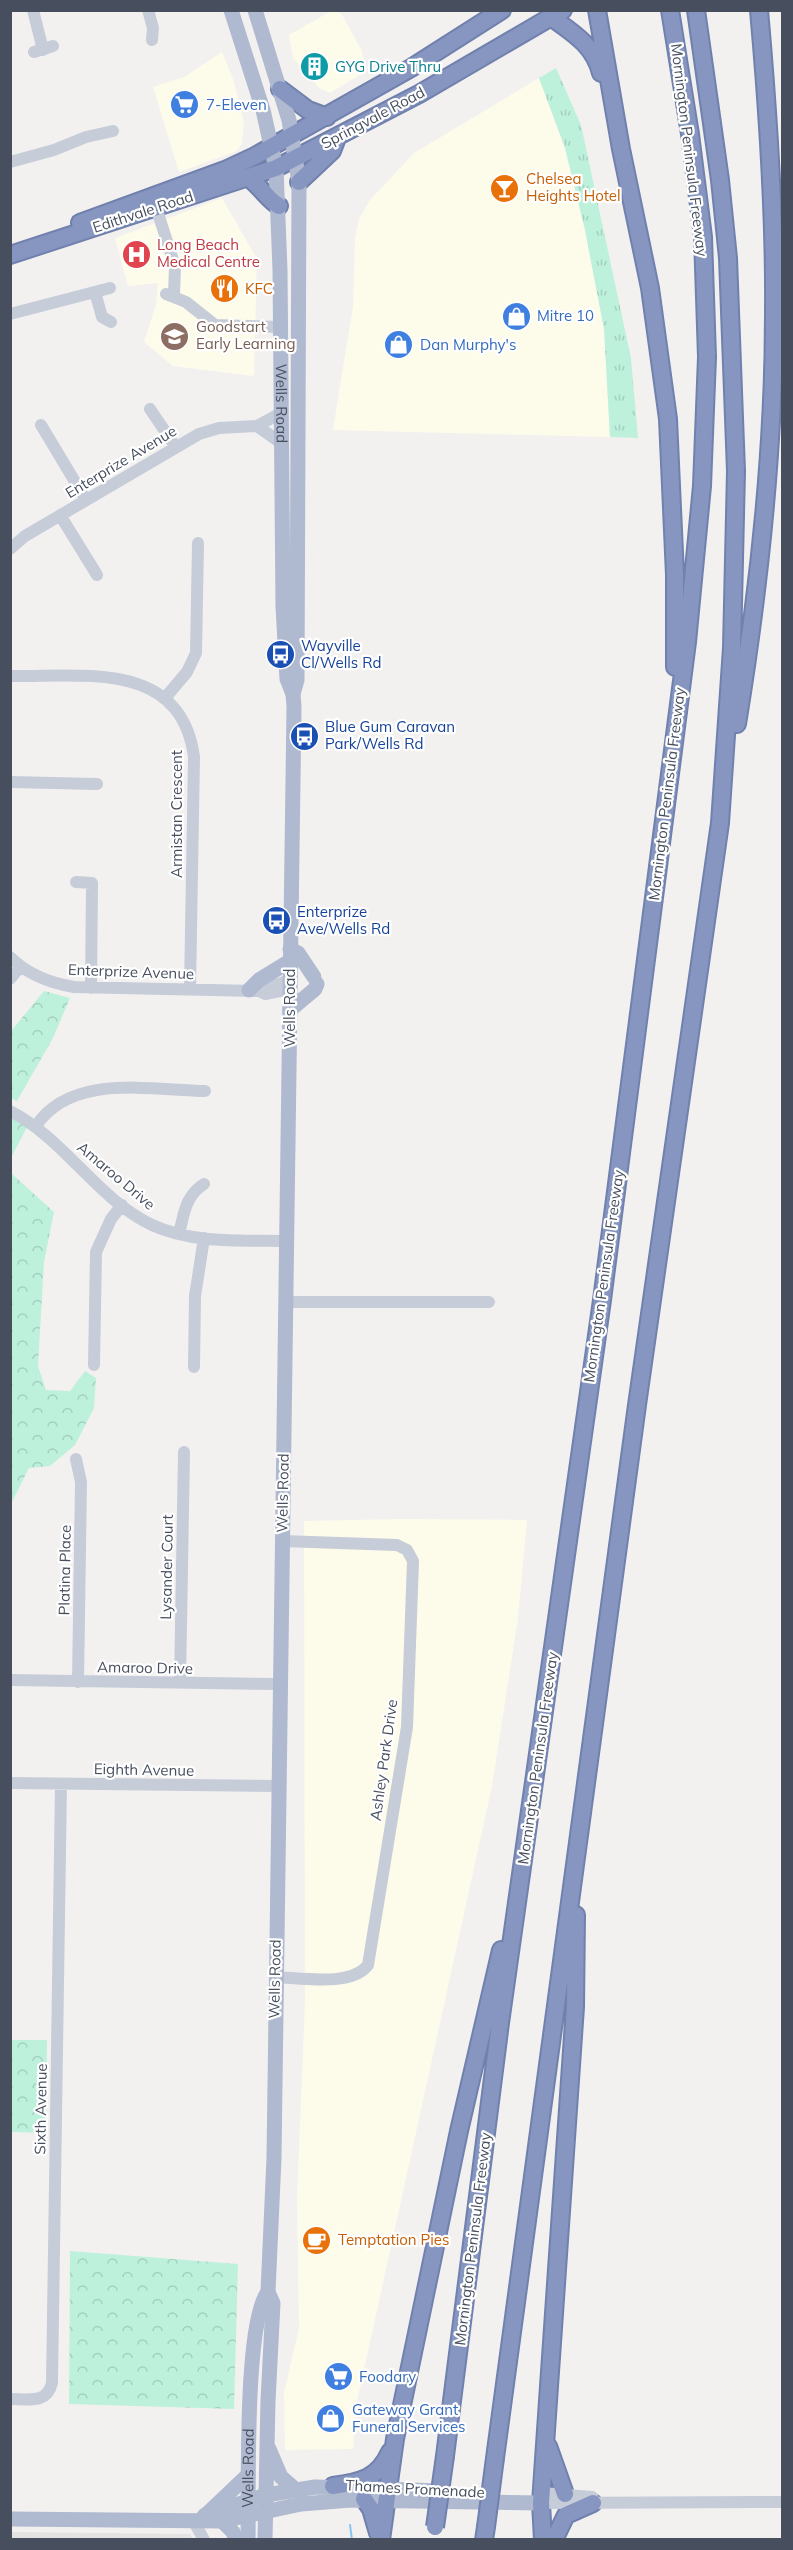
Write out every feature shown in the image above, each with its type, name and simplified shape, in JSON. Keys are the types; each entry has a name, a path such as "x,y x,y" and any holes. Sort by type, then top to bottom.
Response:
{"highway":[{"name":"Springvale Road","path":"272,148 502,10"},
{"path":"597,10 621,149 650,288 668,419 675,575 675,699 665,814"},
{"name":"Mornington Peninsula Freeway","path":"434,2533 500,2023 600,1312 687,642 702,486 707,357 703,237 690,134 670,10"},
{"name":"Mornington Peninsula Freeway","path":"485,2533 577,1838 720,823 732,648 736,471 728,258 720,180 696,10"},
{"path":"720,823 756,601 773,386 772,242 759,10"},
{"name":"Springvale Road","path":"276,168 337,138 453,75 557,14"},
{"path":"557,14 597,58 621,149"},
{"path":"280,89 308,110 327,117"},
{"path":"299,182 332,152 337,138"},
{"name":"Edithvale Road","path":"10,255 154,202 272,148"},
{"name":"Edithvale Road","path":"10,245 154,202 249,178 276,168"},
{"path":"249,178 262,187 271,202 279,206"},
{"path":"543,2540 541,2498 575,2007 577,1838"},
{"path":"380,2540 395,2439 459,2131 526,1842"},
{"path":"545,2436 560,2487 565,2494"},
{"path":"333,2486 357,2483 372,2477 386,2461 395,2439"},
{"path":"363,2499 373,2514 380,2540"},
{"path":"554,2540 566,2516 593,2503"}],"main road":[{"name":"Wells Road","path":"231,10 246,50 276,168 279,206 283,606 287,679 293,694"},
{"name":"Wells Road","path":"255,10 280,89 297,157 301,256 297,680 293,694 273,2178 268,2292 273,2303 265,2540"},
{"path":"254,991 259,980 290,955 298,953 315,980 315,989 290,1010"},
{"name":"Wells Road","path":"248,2540 252,2358 261,2301 268,2292"},
{"path":"267,2444 281,2477 296,2490"},
{"path":"200,2518 248,2475"},
{"name":"Thames Promenade","path":"200,2518 222,2522 248,2509 266,2496 333,2486 386,2495 541,2498"},
{"name":"Thames Promenade","path":"10,2519 164,2522 248,2509 265,2511 318,2502 386,2495"},
{"path":"222,2522 233,2532 236,2540"}],"street":[{"path":"33,10 43,49"},
{"path":"148,10 153,28 151,40"},
{"path":"10,162 54,150 86,137 113,131"},
{"path":"154,202 175,266 170,295 214,325 280,327"},
{"path":"10,314 110,288"},
{"path":"95,292 102,317 111,322"},
{"path":"150,409 175,446"},
{"name":"Enterprize Avenue","path":"10,549 25,536 175,446 219,428 257,426 281,413"},
{"path":"40,425 86,500"},
{"path":"257,426 281,443"},
{"path":"60,515 97,575"},
{"path":"165,698 187,672 196,653 198,543"},
{"name":"Armistan Crescent","path":"10,676 127,680 146,685 165,698 186,724 194,757 190,989"},
{"path":"10,782 97,784"},
{"path":"76,882 92,883 91,988"},
{"name":"Enterprize Avenue","path":"10,957 20,967 49,982 91,988 254,991 272,994 290,985"},
{"path":"10,979 20,967"},
{"path":"36,1126 52,1106 92,1089 206,1091"},
{"name":"Amaroo Drive","path":"10,1111 36,1126 122,1205 151,1224 179,1234 204,1238 287,1241"},
{"path":"179,1234 188,1200 204,1184"},
{"path":"94,1365 96,1252 111,1219 122,1205"},
{"path":"194,1367 195,1296 204,1238"},
{"path":"286,1302 489,1302"},
{"name":"Lysander Court","path":"180,1683 184,1452"},
{"name":"Platina Place","path":"76,1459 81,1482 78,1682"},
{"name":"Ashley Park Drive","path":"275,1977 347,1979 361,1974 368,1965 407,1727 413,1561 407,1550 397,1545 282,1541"},
{"name":"Amaroo Drive","path":"10,1680 279,1684"},
{"name":"Eighth Avenue","path":"10,1783 278,1786"},
{"name":"Sixth Avenue","path":"10,2399 43,2398 48,2395 52,2383 61,1784"},
{"name":"Thames Promenade","path":"541,2498 565,2494 635,2501"},
{"name":"Thames Promenade","path":"541,2498 593,2503 783,2502"},
{"path":"200,2518 204,2540"}],"shaded area":[{"path":"331,11 341,13 362,51 366,71 330,93 319,88 293,58 289,35"},
{"name":"7-Eleven","path":"222,52 233,79 244,122 242,143 237,151 179,172 153,87 184,77"},
{"path":"539,78 565,148 585,230 604,329 610,437 333,430 353,306 355,239 359,219 370,200 414,153"},
{"path":"222,198 257,259 254,376 173,366 144,342 156,305 158,283 128,286 115,238"},
{"path":"527,1520 518,1618 492,1786 358,2397 353,2449 285,2450 284,2393 299,2328 297,2197 305,2003 304,1521"},
{"path":"11,2532 190,2534 193,2539 11,2540"}],"green space":[{"path":"556,68 581,125 631,358 638,438 610,437 604,329 585,230 565,148 539,78"},
{"path":"44,991 70,998 53,1038 17,1101 11,1098 11,1031"},
{"path":"11,1118 27,1127 11,1158"},
{"path":"11,1173 54,1212 44,1262 38,1366 46,1390 70,1391 85,1371 96,1378 94,1408 75,1445 50,1466 29,1468 11,1504"},
{"path":"11,2040 47,2040 46,2133 11,2132"},
{"path":"70,2251 238,2264 234,2409 69,2404"}],"waterway":[{"path":"350,2525 352,2540"}],"place":[{"name":"GYG Drive Thru","path":"314,67"},
{"name":"7-Eleven","path":"185,105"},
{"name":"Chelsea Heights Hotel","path":"505,188"},
{"name":"Long Beach Medical Centre","path":"136,254"},
{"name":"KFC","path":"224,289"},
{"name":"Mitre 10","path":"516,316"},
{"name":"Goodstart Early Learning","path":"175,336"},
{"name":"Dan Murphy's","path":"399,345"},
{"name":"Wayville Cl/Wells Rd","path":"280,655"},
{"name":"Blue Gum Caravan Park/Wells Rd","path":"304,736"},
{"name":"Enterprize Ave/Wells Rd","path":"276,921"},
{"name":"Temptation Pies","path":"317,2240"},
{"name":"Foodary","path":"338,2377"},
{"name":"Gateway Grant Funeral Services","path":"331,2419"}]}
